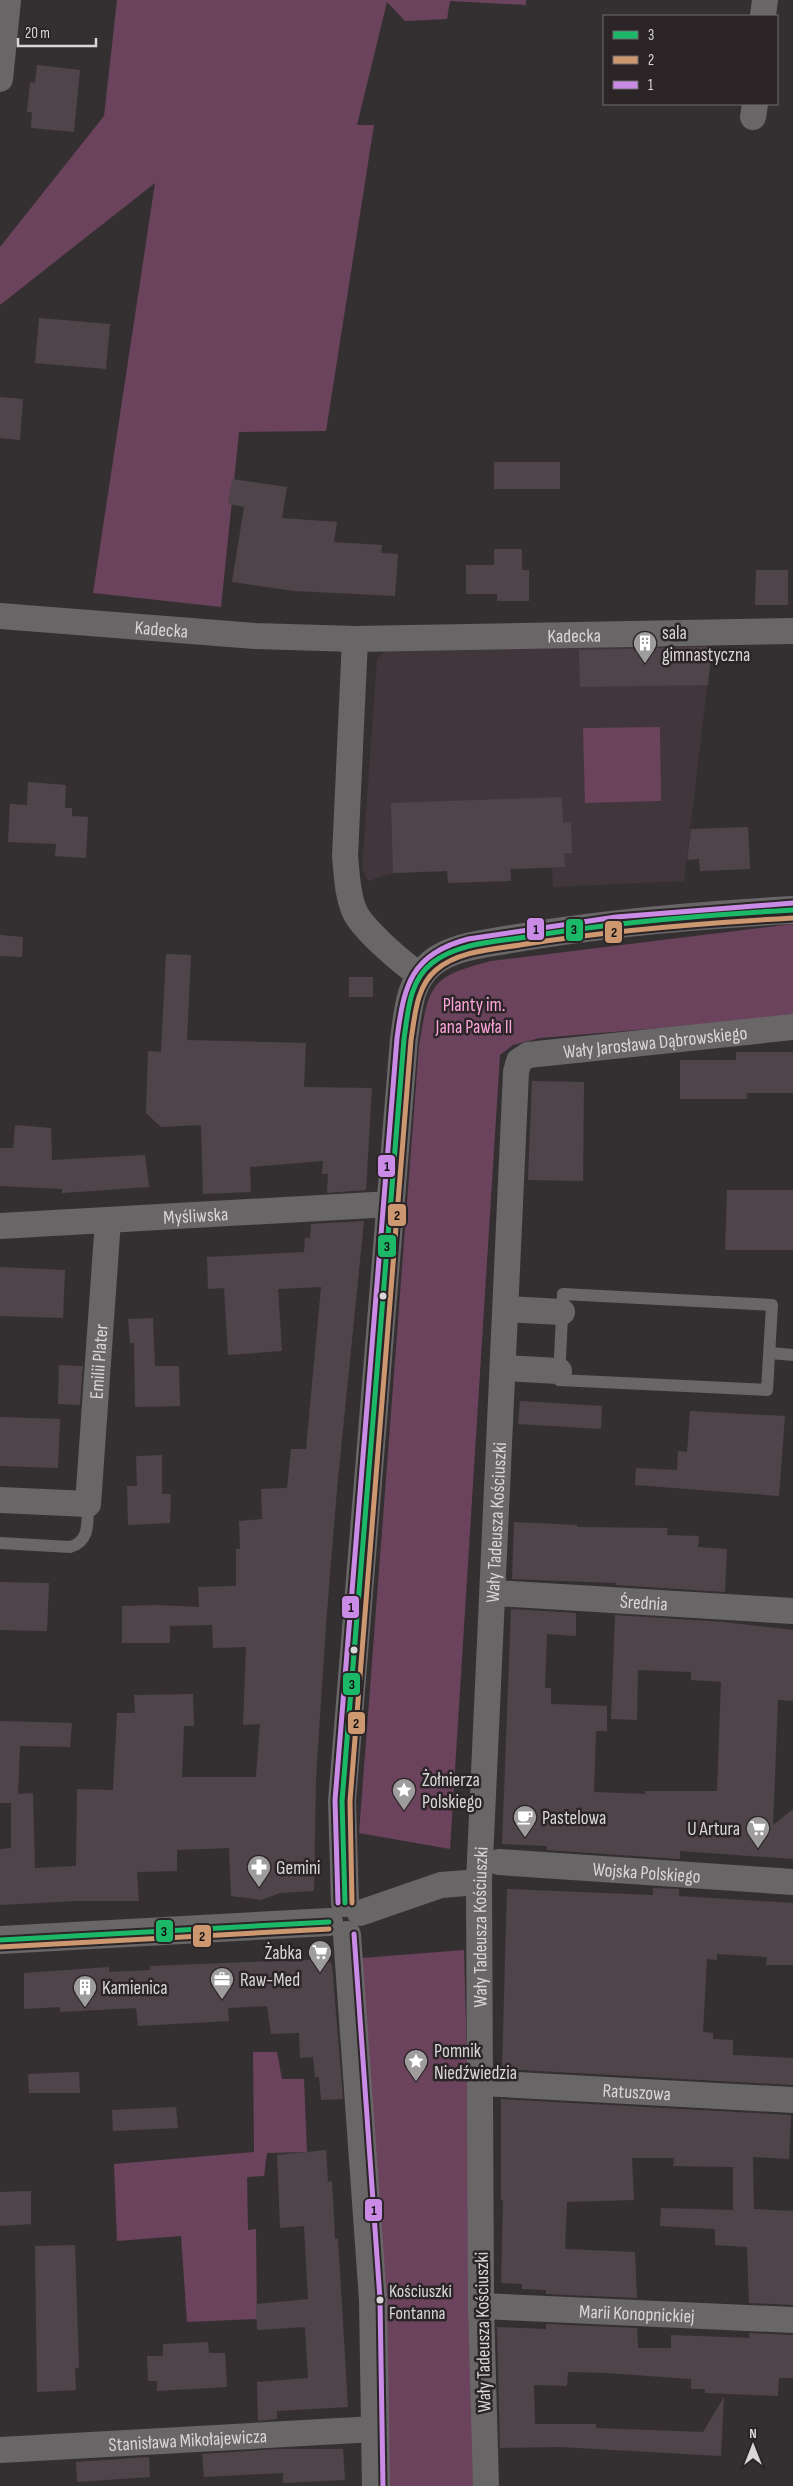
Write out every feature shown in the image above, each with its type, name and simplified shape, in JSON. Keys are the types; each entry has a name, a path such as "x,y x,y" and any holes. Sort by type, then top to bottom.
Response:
{"street":[{"path":"0,79 8,0"},
{"path":"763,15 765,0"},
{"name":"Kadecka","path":"0,616 255,636 355,639 793,631"},
{"path":"355,639 345,856 348,890 354,912 402,963 420,975"},
{"path":"376,2486 373,2300 345,1918 342,1802 404,1038 410,998 420,975 433,962 454,951 517,938 575,929 793,910"},
{"name":"Wały Jarosława Dąbrowskiego","path":"519,1061 528,1055 578,1048 793,1027"},
{"name":"Wały Tadeusza Kościuszki","path":"486,2486 481,2306 479,1882 494,1593 516,1072 519,1061"},
{"name":"Myśliwska","path":"0,1226 391,1204"},
{"name":"Emilii Plater","path":"88,1504 108,1220"},
{"path":"506,1309 562,1312"},
{"path":"503,1368 559,1370"},
{"path":"0,1500 88,1504"},
{"name":"Średnia","path":"494,1593 793,1611"},
{"name":"Wojska Polskiego","path":"499,1862 793,1882"},
{"path":"0,1940 345,1918 441,1885 479,1882"},
{"name":"Ratuszowa","path":"481,2084 793,2100"},
{"name":"Marii Konopnickiej","path":"481,2306 793,2320"},
{"name":"Stanisława Mikołajewicza","path":"0,2450 375,2429"}],"lane":[{"path":"563,1294 772,1306 770,1353 767,1390 559,1380 563,1294"},
{"path":"770,1353 793,1355"},
{"name":"Emilii Plater","path":"0,1543 70,1547 76,1545 81,1542 87,1532 88,1504"}],"shaded area":[{"path":"713,638 684,881 553,887 552,868 511,869 511,881 448,883 447,871 393,873 368,881 362,869 377,658 391,646"}],"green space":[{"path":"117,0 526,0 526,5 450,1 447,19 405,21 387,2 357,125 374,125 326,431 239,432 221,607 93,593 155,183 0,305 0,247 104,116"},
{"path":"660,727 661,801 585,803 583,728"},
{"name":"Planty im. Jana Pawła II","path":"793,924 793,1017 540,1038 513,1045 500,1055 450,1849 359,1833 419,1045 430,996 436,986 455,972 491,961"},
{"path":"464,1950 479,2486 384,2486 362,1958"},
{"path":"253,2052 277,2052 282,2079 304,2079 307,2152 267,2153 264,2176 247,2177 248,2230 256,2229 257,2319 187,2322 181,2236 117,2241 114,2164 254,2152"}],"building":[{"path":"37,65 80,70 74,132 31,128 32,112 27,112 30,82 35,83"},
{"path":"39,318 110,324 106,369 35,363"},
{"path":"0,397 23,399 20,440 0,438"},
{"path":"494,462 560,462 560,489 494,489"},
{"path":"232,479 287,487 282,518 337,522 334,542 382,545 381,553 398,554 395,596 294,591 232,582 244,507 228,504"},
{"path":"494,549 522,549 522,570 529,570 529,601 497,601 497,594 466,594 466,565 494,565"},
{"path":"756,570 788,570 788,605 755,605"},
{"name":"sala gimnastyczna","path":"712,647 708,685 580,687 579,650"},
{"path":"28,782 66,785 65,808 72,808 72,816 88,817 86,858 55,856 56,844 8,842 10,804 27,805"},
{"path":"562,797 563,823 571,822 572,853 564,853 565,867 510,869 511,881 448,883 447,871 393,873 391,803"},
{"path":"748,827 750,869 700,871 699,859 687,860 691,829"},
{"path":"0,935 23,937 22,957 0,956"},
{"path":"166,954 191,955 187,1040 306,1043 304,1087 372,1088 366,1190 327,1193 328,1174 322,1174 323,1161 250,1167 251,1192 203,1194 201,1125 161,1127 146,1113 148,1051 161,1052"},
{"path":"349,977 373,977 373,997 349,997"},
{"path":"736,1052 793,1052 793,1093 747,1093 747,1099 680,1099 680,1060 736,1060"},
{"path":"532,1081 584,1082 583,1181 528,1180"},
{"path":"15,1125 51,1128 52,1160 145,1155 149,1187 62,1193 62,1189 0,1186 0,1148 13,1148"},
{"path":"727,1190 793,1190 793,1250 725,1250"},
{"path":"364,1221 337,1489 326,1624 316,1779 314,1891 280,1893 261,1900 231,1896 229,1848 177,1850 177,1871 137,1872 139,1901 76,1901 0,1905 0,1849 11,1848 11,1803 0,1803 0,1721 72,1723 70,1747 20,1746 18,1794 33,1793 35,1868 76,1866 77,1789 113,1790 117,1713 135,1713 134,1695 193,1694 194,1726 184,1726 182,1777 256,1777 260,1724 243,1725 246,1647 213,1648 212,1625 170,1626 170,1643 122,1643 122,1606 199,1607 198,1587 236,1586 236,1549 240,1549 239,1521 262,1519 261,1489 287,1488 291,1449 306,1449 321,1287 278,1289 282,1351 228,1355 224,1288 208,1289 207,1257 304,1252 305,1238 310,1238 311,1224"},
{"path":"0,1267 65,1270 63,1318 0,1316"},
{"path":"153,1318 155,1366 179,1366 180,1406 135,1407 134,1343 130,1343 128,1319"},
{"path":"59,1365 83,1366 80,1405 58,1404"},
{"path":"520,1401 602,1406 601,1429 518,1424"},
{"path":"690,1411 785,1416 779,1496 635,1485 636,1468 677,1470 678,1451 687,1452"},
{"path":"0,1417 60,1419 58,1468 0,1466"},
{"path":"162,1455 162,1494 171,1494 170,1523 128,1525 127,1486 137,1486 136,1456"},
{"path":"514,1522 577,1525 577,1527 668,1528 667,1535 699,1536 698,1547 727,1549 725,1592 616,1585 616,1583 512,1579"},
{"path":"0,1582 49,1583 47,1631 0,1630"},
{"path":"511,1609 576,1613 576,1636 547,1634 545,1688 551,1688 551,1704 607,1706 607,1731 596,1731 594,1792 645,1794 645,1791 717,1791 721,1682 691,1680 691,1672 638,1670 637,1720 611,1719 615,1615 724,1622 793,1630 793,1701 778,1700 773,1825 793,1809 793,1859 680,1851 680,1859 547,1850 547,1846 502,1844"},
{"path":"653,1888 679,1889 679,1896 793,1903 793,1965 766,1965 767,1957 717,1954 717,1960 707,1959 703,2032 713,2033 713,2039 733,2040 733,2055 793,2058 793,2085 502,2069 507,1889 653,1895"},
{"path":"326,1959 332,1964 343,2099 321,2100 319,2077 315,2077 313,2057 300,2058 299,2033 271,2034 267,2006 228,2008 229,2021 138,2026 136,2008 60,2012 60,2007 24,2009 24,1973 109,1967 109,1972 150,1970 150,1966"},
{"path":"79,2072 80,2093 29,2093 28,2074"},
{"path":"501,2099 791,2115 789,2159 753,2157 754,2209 793,2211 793,2305 749,2303 747,2247 715,2245 715,2229 660,2226 661,2208 733,2210 733,2167 673,2166 674,2158 632,2158 634,2200 567,2202 565,2249 635,2252 637,2298 546,2294 546,2290 522,2289 522,2284 501,2283 503,2200 501,2200"},
{"path":"176,2107 178,2128 113,2131 112,2110"},
{"path":"326,2150 328,2182 332,2181 335,2239 338,2239 348,2407 277,2411 277,2419 258,2421 257,2382 308,2378 305,2327 257,2330 256,2304 308,2299 304,2226 280,2228 277,2155"},
{"path":"31,2191 31,2224 0,2226 0,2192"},
{"path":"75,2245 79,2368 75,2368 76,2390 37,2392 35,2246"},
{"path":"546,2324 637,2328 638,2348 671,2348 671,2335 750,2338 749,2333 793,2335 793,2378 779,2378 778,2396 705,2393 705,2389 691,2389 691,2379 607,2373 568,2372 567,2386 534,2385 535,2424 596,2424 596,2428 703,2432 724,2397 721,2456 560,2447 500,2448 497,2327 546,2329"},
{"path":"208,2342 209,2353 225,2353 227,2387 157,2391 157,2381 148,2381 147,2356 163,2356 163,2344"},
{"path":"278,2449 343,2449 345,2480 283,2483 283,2473 204,2477 202,2454"},
{"path":"149,2457 150,2477 77,2482 76,2462"}],"transit line":[{"name":"1","path":"338,1903 335,1800 397,1038 403,1002 408,987 422,963 434,953 449,945 468,939 616,917 793,903"},
{"name":"3","path":"345,1903 342,1801 404,1039 411,998 418,979 424,970 442,956 477,944 626,923 793,910"},
{"name":"2","path":"352,1903 350,1801 411,1040 420,993 429,977 445,963 479,951 625,931 793,918"},
{"name":"3","path":"0,1940 329,1922"},
{"name":"2","path":"0,1947 329,1929"},
{"name":"1","path":"354,1934 380,2299 383,2486"}],"place":[{"name":"sala gimnastyczna","path":"645,664"},
{"name":"Żołnierza Polskiego","path":"404,1811"},
{"name":"Pastelowa","path":"525,1838"},
{"name":"U Artura","path":"758,1849"},
{"name":"Gemini","path":"259,1888"},
{"name":"Żabka","path":"320,1973"},
{"name":"Raw-Med","path":"222,2000"},
{"name":"Kamienica","path":"85,2008"},
{"name":"Pomnik Niedźwiedzia","path":"416,2082"},
{"name":"Kościuszki Fontanna","path":"380,2300"}]}
